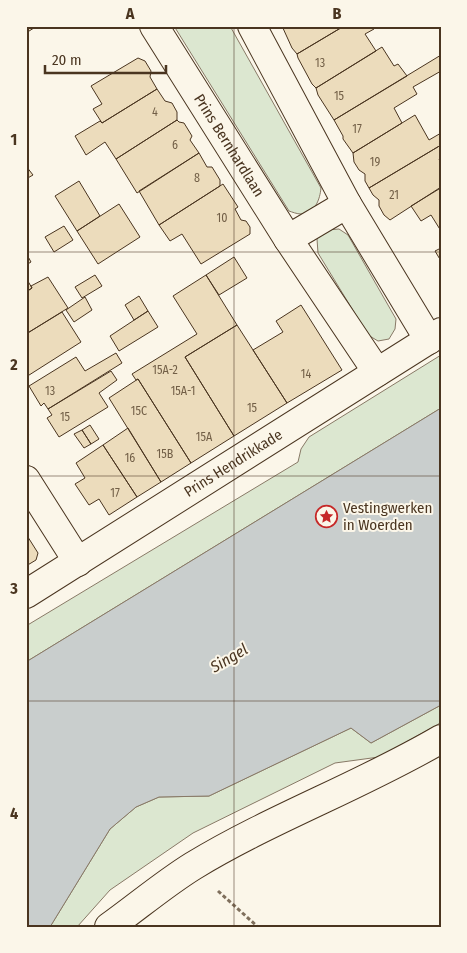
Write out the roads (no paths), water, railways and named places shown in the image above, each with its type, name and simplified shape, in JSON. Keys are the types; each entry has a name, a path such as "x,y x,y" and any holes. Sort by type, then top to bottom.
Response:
{"street":[{"name":"Prins Bernhardlaan","path":"154,26 288,239 378,372"},
{"path":"252,26 347,204 435,336"},
{"path":"288,239 347,204"},
{"name":"Prins Hendrikkade","path":"26,594 435,336"},
{"path":"26,480 78,562"},
{"path":"109,927 192,867 276,822 417,753 441,739"}],"water":[{"name":"Singel","path":"441,408 441,705 371,743 351,728 209,796 159,797 136,807 110,829 50,927 26,927 26,662"}],"place":[{"name":"Vestingwerken in Woerden","path":"327,517"}]}
